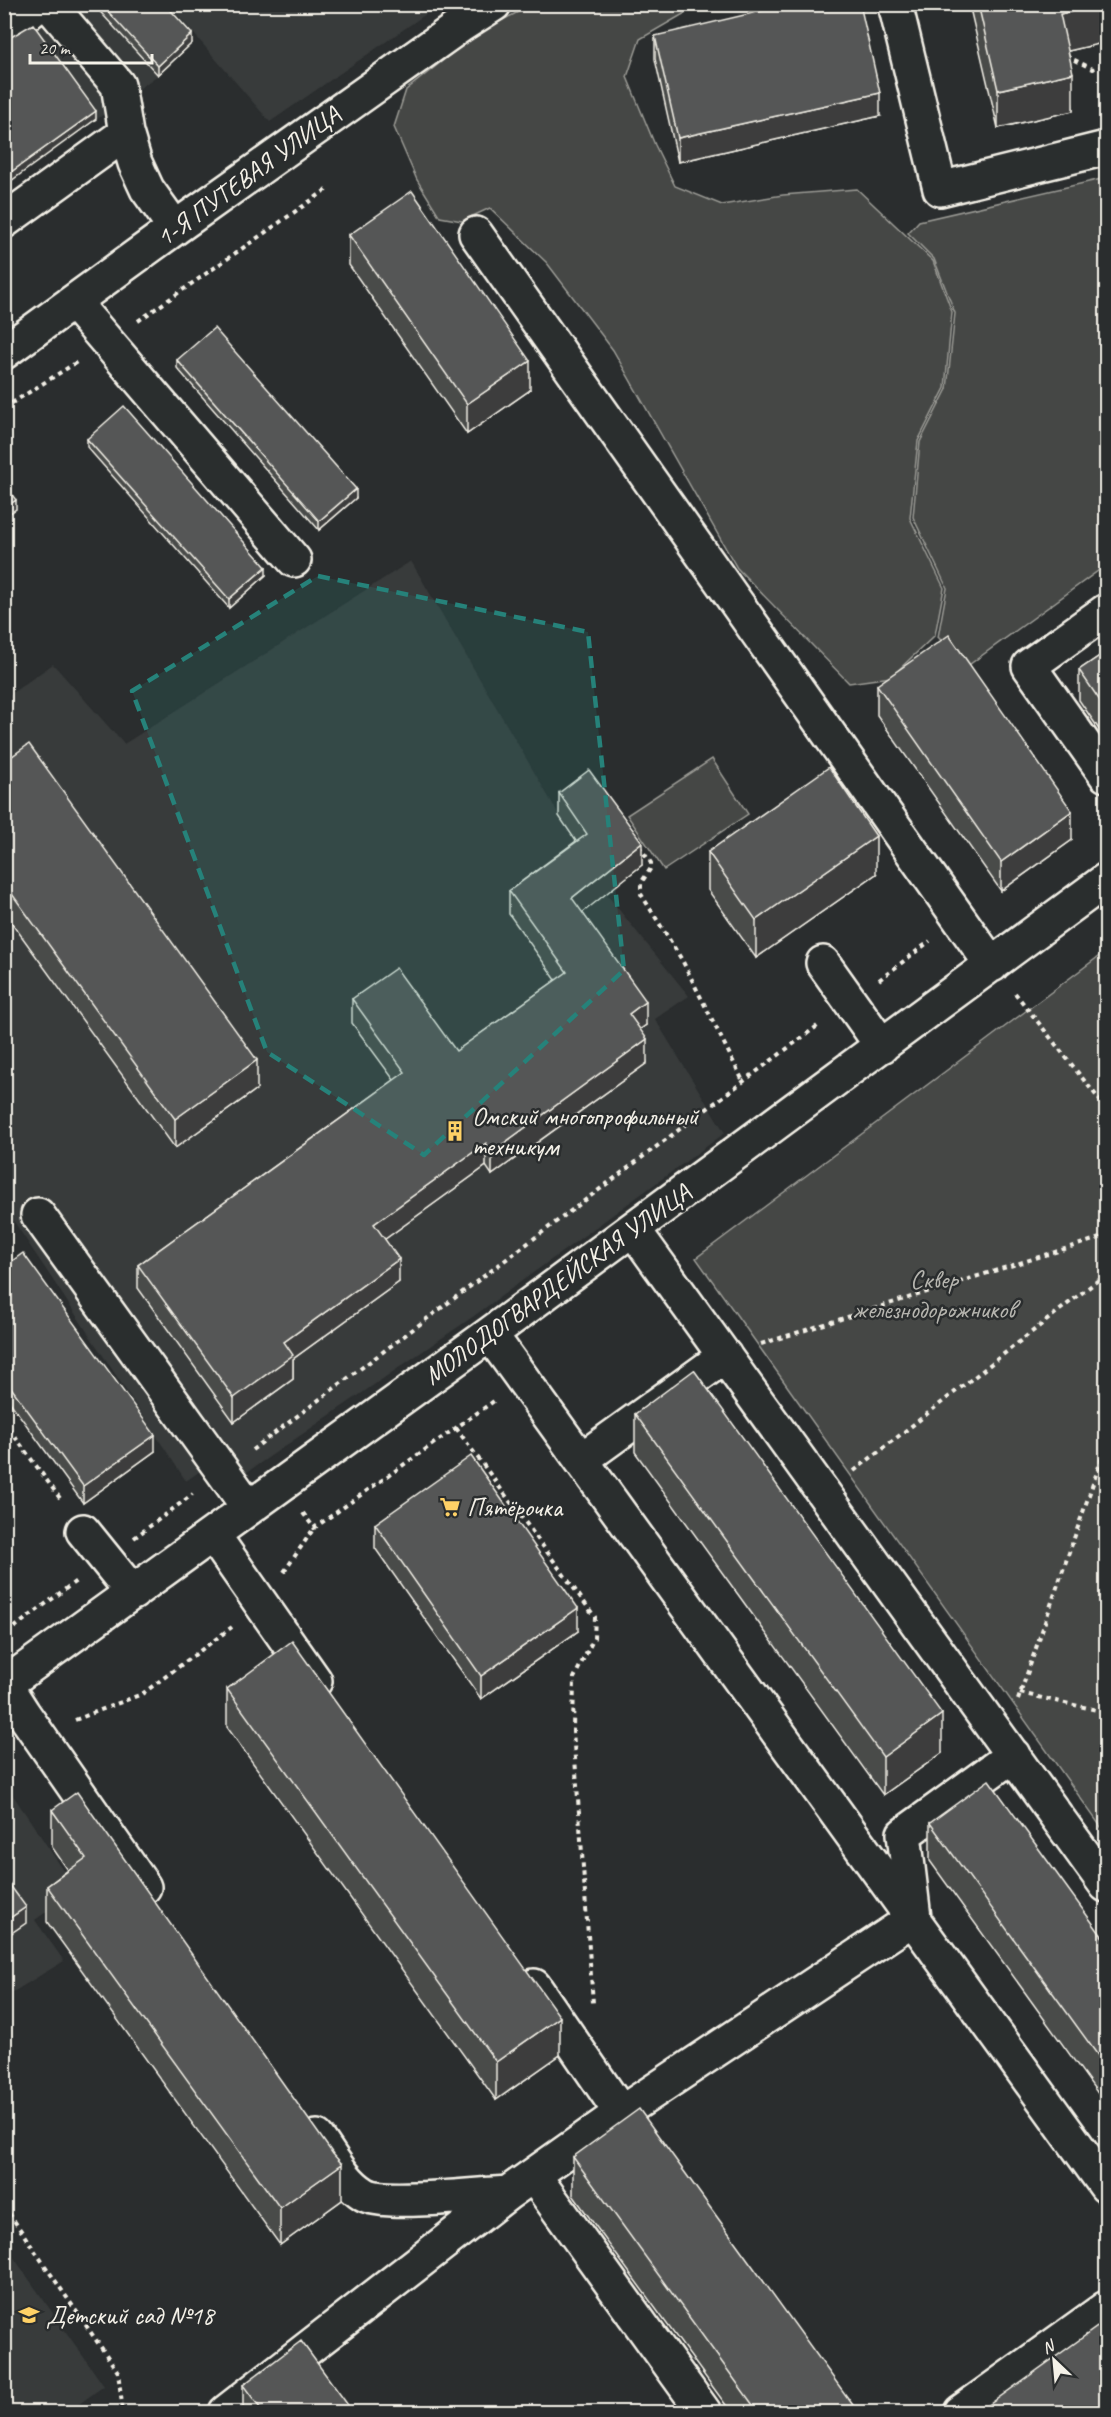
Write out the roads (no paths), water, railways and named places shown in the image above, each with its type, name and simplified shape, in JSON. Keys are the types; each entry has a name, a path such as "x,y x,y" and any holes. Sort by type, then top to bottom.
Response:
{"street":[{"path":"4,30 40,4"},
{"path":"49,4 118,85 126,133 147,189 175,228"},
{"name":"1-Я ПУТЕВАЯ УЛИЦА","path":"4,352 175,228 455,15 494,4"},
{"path":"895,4 940,189 1107,148"},
{"path":"4,221 126,133"},
{"path":"476,234 992,965"},
{"path":"74,303 294,560"},
{"path":"1107,611 1029,666 1107,775"},
{"name":"МОЛОДОГВАРДЕЙСКАЯ УЛИЦА","path":"5,1684 490,1334 1107,880"},
{"path":"823,963 882,1046"},
{"path":"38,1215 249,1508"},
{"path":"633,1229 1107,1885"},
{"path":"490,1334 1107,2186"},
{"path":"581,1460 725,1356"},
{"path":"83,1531 133,1593"},
{"path":"213,1535 329,1700"},
{"path":"5,1684 159,1909"},
{"path":"914,1918 904,1834 1008,1747"},
{"path":"226,2412 521,2184 621,2113 914,1918"},
{"path":"514,1958 621,2113"},
{"path":"300,2113 348,2181 366,2196 387,2200 521,2184"},
{"path":"521,2184 704,2412"},
{"path":"961,2412 1107,2308"}],"place":[{"name":"Омский многопрофильный техникум","path":"455,1131"},
{"name":"Пятёрочка","path":"450,1507"},
{"name":"Детский сад №18","path":"29,2315"}],"park label":[{"name":"Сквер железнодорожников","path":"934,1294"}]}
